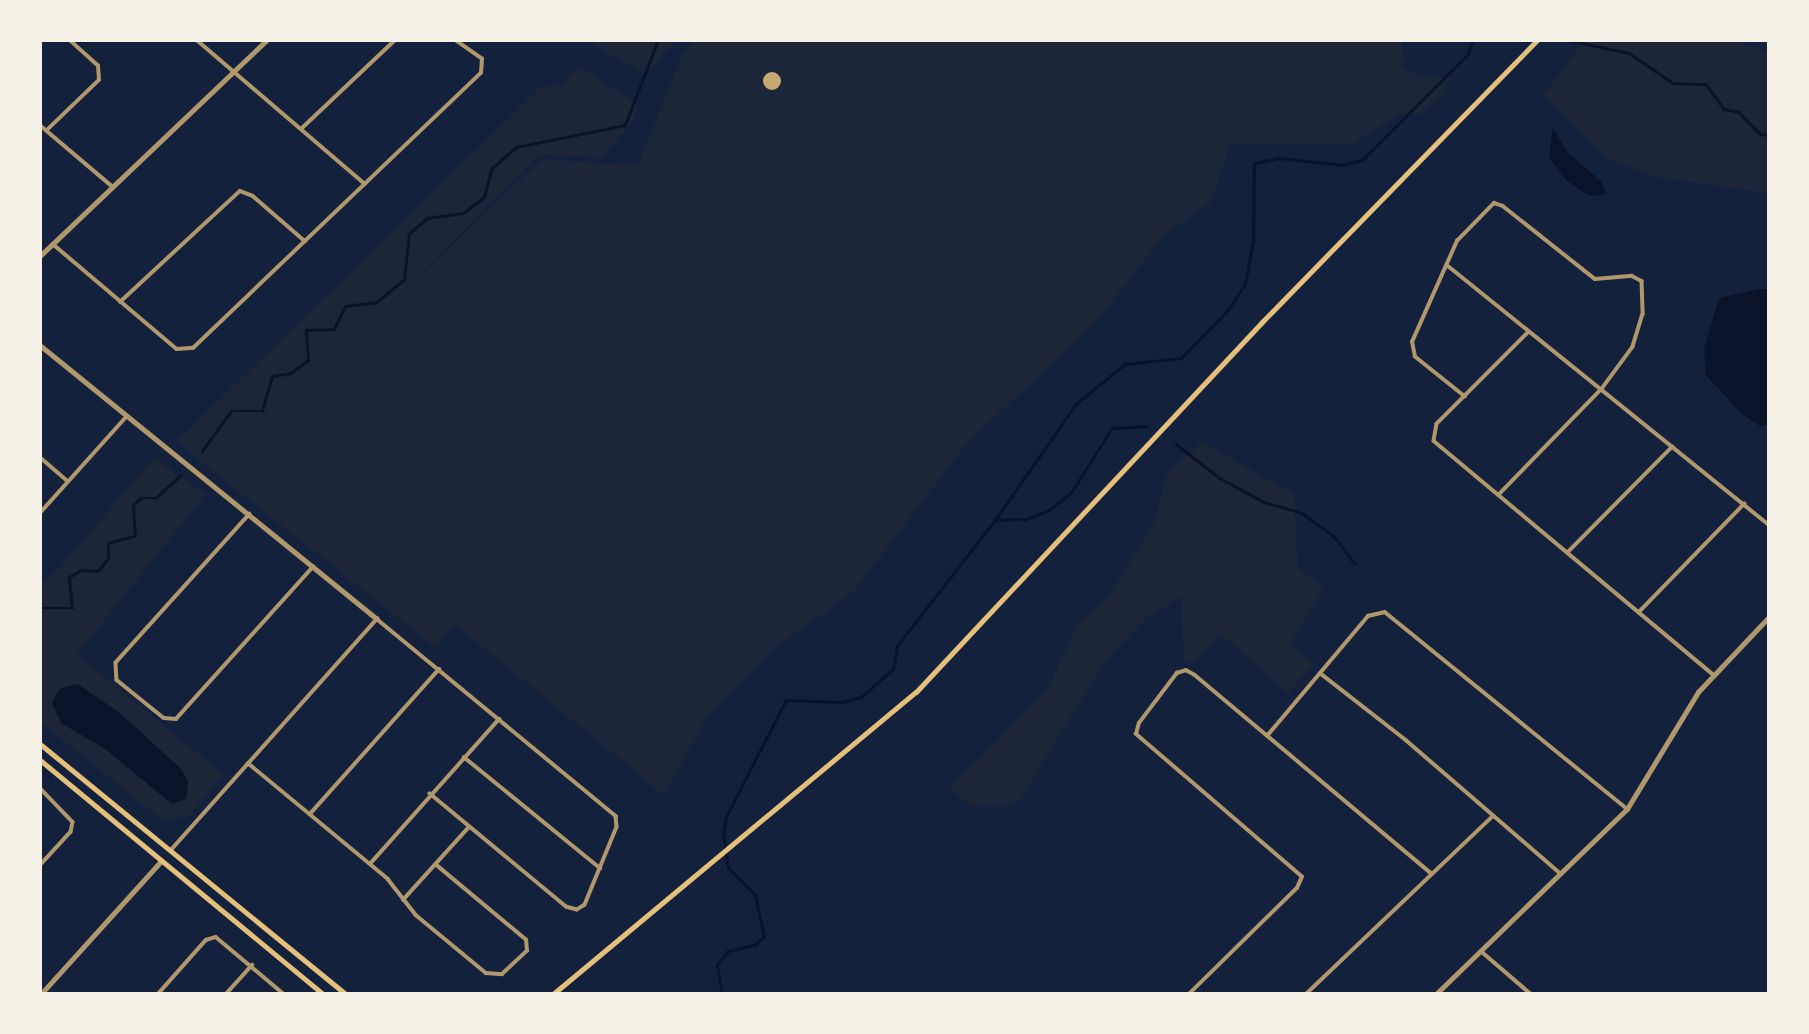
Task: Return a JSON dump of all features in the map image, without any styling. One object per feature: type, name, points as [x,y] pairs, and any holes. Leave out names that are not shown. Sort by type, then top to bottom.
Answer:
[{"type":"main road","points":[[553,994],[740,842],[916,692],[1262,322],[1537,40]]},
{"type":"main road","points":[[40,744],[345,994]]},
{"type":"main road","points":[[40,760],[323,994]]},
{"type":"street","points":[[47,130],[99,80],[98,66],[69,40]]},
{"type":"street","points":[[197,40],[365,184]]},
{"type":"street","points":[[40,256],[267,40]]},
{"type":"street","points":[[301,129],[396,40]]},
{"type":"street","points":[[53,244],[177,349],[187,350],[481,73],[482,59],[455,40]]},
{"type":"street","points":[[40,125],[113,187]]},
{"type":"street","points":[[120,302],[240,191],[253,196],[305,241]]},
{"type":"street","points":[[1465,397],[1415,357],[1412,348],[1457,240],[1496,203],[1595,279],[1638,278],[1643,288],[1643,314],[1633,347],[1602,389],[1499,495]]},
{"type":"street","points":[[1446,264],[1769,525]]},
{"type":"street","points":[[1530,332],[1437,424],[1434,441],[1713,674]]},
{"type":"street","points":[[40,345],[126,417],[250,514],[615,816],[617,827],[585,905],[569,909],[430,794]]},
{"type":"street","points":[[40,513],[126,417]]},
{"type":"street","points":[[1568,552],[1672,447]]},
{"type":"street","points":[[40,457],[68,481]]},
{"type":"street","points":[[1639,612],[1744,504]]},
{"type":"street","points":[[250,514],[116,663],[117,680],[164,718],[176,719],[313,567]]},
{"type":"street","points":[[1267,736],[1368,616],[1390,614],[1627,809]]},
{"type":"street","points":[[1436,994],[1562,875],[1627,809],[1685,710],[1713,674],[1769,617]]},
{"type":"street","points":[[171,850],[377,619]]},
{"type":"street","points":[[310,814],[439,669]]},
{"type":"street","points":[[1189,994],[1297,888],[1302,877],[1136,734],[1139,723],[1173,677],[1186,670],[1432,874]]},
{"type":"street","points":[[1320,673],[1406,740],[1562,875]]},
{"type":"street","points":[[370,864],[499,718]]},
{"type":"street","points":[[464,757],[600,869]]},
{"type":"street","points":[[248,763],[370,864],[403,900],[489,974],[502,974],[523,956],[527,945],[524,938],[436,865]]},
{"type":"street","points":[[40,788],[73,822],[71,832],[40,866]]},
{"type":"street","points":[[1306,994],[1492,817]]},
{"type":"street","points":[[403,900],[469,827]]},
{"type":"street","points":[[41,994],[161,861]]},
{"type":"street","points":[[158,994],[211,938],[225,942],[284,994]]},
{"type":"street","points":[[1481,951],[1531,994]]},
{"type":"street","points":[[226,994],[252,965]]},
{"type":"shaded area","points":[[586,40],[676,40],[646,75]]},
{"type":"shaded area","points":[[694,40],[1402,40],[1404,69],[1426,77],[1448,78],[1445,93],[1422,114],[1399,114],[1352,145],[1231,143],[1211,202],[1164,235],[1097,321],[968,442],[853,592],[771,651],[707,717],[664,795],[456,625],[435,647],[176,442],[541,87],[563,84],[578,66],[638,104],[632,123],[600,158],[546,154],[536,159],[372,322],[542,159],[638,166],[683,53]]},
{"type":"shaded area","points":[[1585,40],[1733,40],[1769,53],[1769,193],[1656,177],[1609,159],[1543,95]]},
{"type":"shaded area","points":[[1553,128],[1568,153],[1601,181],[1607,194],[1589,196],[1566,180],[1549,157]]},
{"type":"shaded area","points":[[1769,289],[1769,424],[1760,426],[1741,413],[1706,375],[1704,349],[1719,298]]},
{"type":"shaded area","points":[[1202,442],[1294,494],[1298,568],[1324,588],[1290,643],[1314,664],[1288,693],[1221,634],[1194,663],[1184,662],[1181,604],[1186,595],[1148,616],[1105,661],[1020,800],[1004,807],[971,806],[949,788],[1047,691],[1078,624],[1108,598],[1154,523],[1168,472]]},
{"type":"shaded area","points":[[154,458],[206,494],[77,654],[224,775],[188,817],[161,819],[40,721],[40,584],[59,569]]},
{"type":"shaded area","points":[[78,684],[121,714],[181,769],[188,781],[186,799],[172,804],[104,748],[61,723],[52,703],[59,689]]},
{"type":"building","points":[[768,72],[776,72],[781,81],[779,88],[768,90],[763,85],[763,77]]},
{"type":"waterway","points":[[202,451],[231,411],[262,411],[272,376],[291,373],[308,360],[306,330],[334,329],[345,306],[377,302],[404,279],[409,234],[427,218],[463,213],[484,197],[492,168],[516,147],[625,125],[658,40]]},
{"type":"waterway","points":[[722,994],[717,965],[728,951],[755,945],[764,937],[755,895],[728,868],[723,833],[726,817],[786,700],[842,702],[861,697],[893,669],[897,646],[995,520],[1076,404],[1125,364],[1181,358],[1228,310],[1245,284],[1253,242],[1254,163],[1279,158],[1343,165],[1362,160],[1468,54],[1472,40]]},
{"type":"waterway","points":[[1567,40],[1629,53],[1673,83],[1706,84],[1724,109],[1739,112],[1760,134],[1769,135]]},
{"type":"waterway","points":[[995,520],[1026,519],[1049,510],[1071,493],[1112,428],[1147,426]]},
{"type":"waterway","points":[[1176,444],[1220,478],[1264,502],[1302,513],[1334,536],[1354,563]]},
{"type":"waterway","points":[[40,608],[72,608],[69,577],[81,570],[98,571],[108,558],[108,543],[135,536],[133,505],[141,498],[156,498],[181,475]]}]
